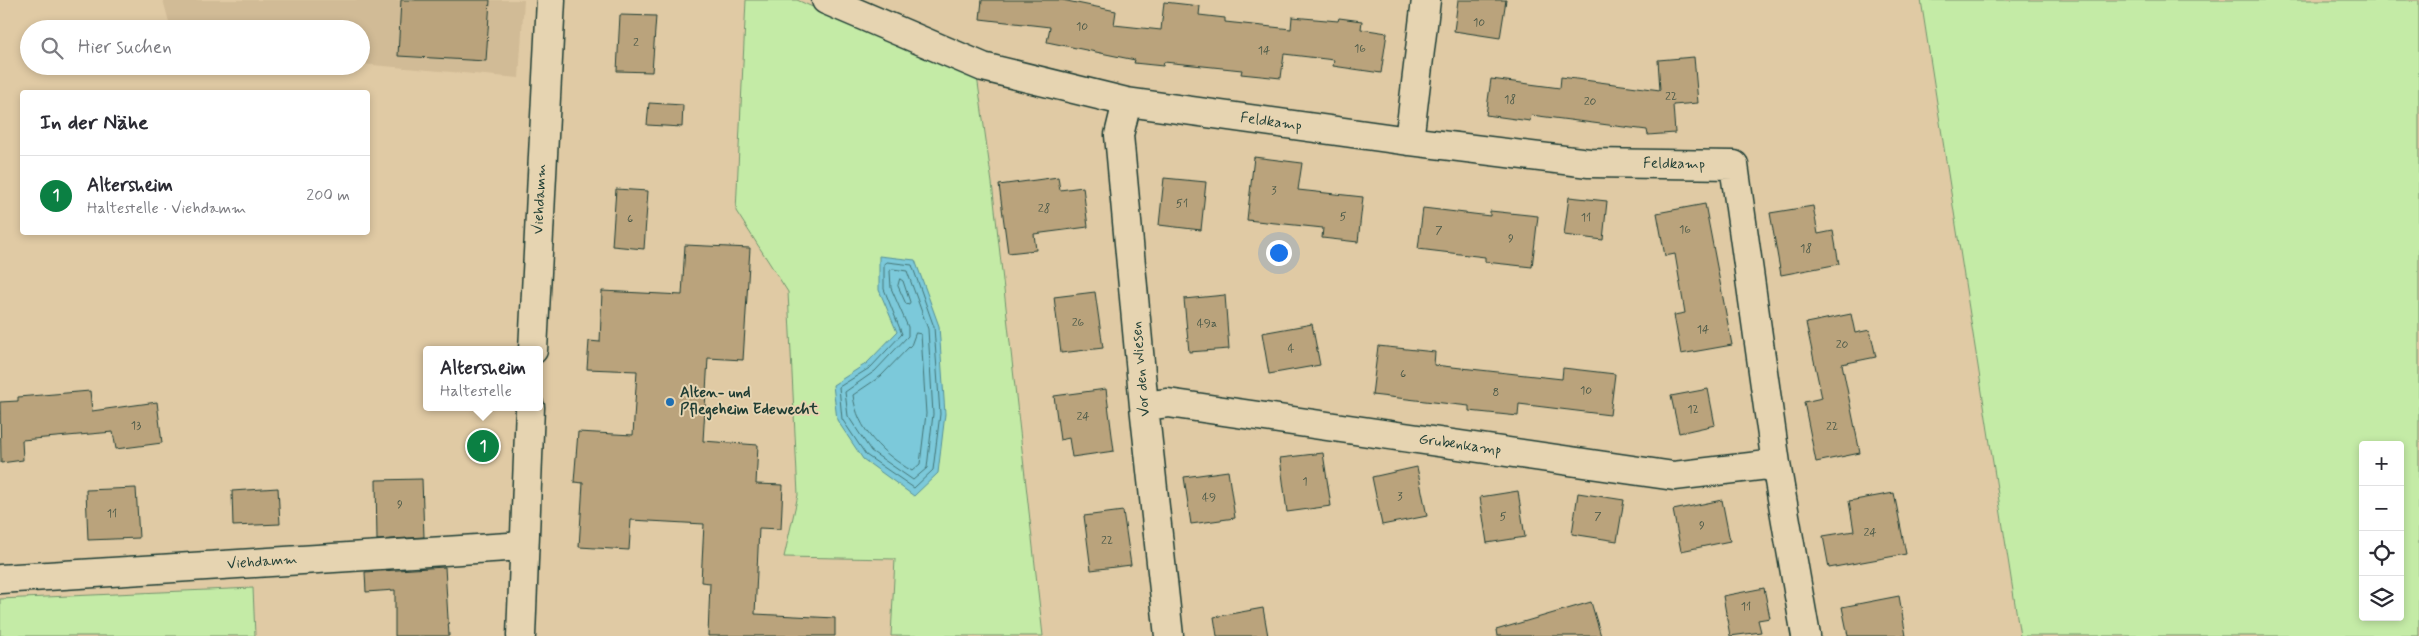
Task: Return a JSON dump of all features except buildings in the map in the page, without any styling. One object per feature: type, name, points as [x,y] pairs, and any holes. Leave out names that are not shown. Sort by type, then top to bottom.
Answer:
[{"type":"street","name":"Viehdamm","points":[[533,346],[551,0]]},
{"type":"street","name":"Feldkamp","points":[[826,0],[983,67],[1127,102],[1409,141],[1589,163],[1734,165],[1776,464]]},
{"type":"street","points":[[1409,141],[1426,0]]},
{"type":"street","name":"Vor den Wiesen","points":[[1127,102],[1120,136],[1144,406],[1169,636]]},
{"type":"street","name":"Grubenkamp","points":[[1144,406],[1168,403],[1674,476],[1776,464]]},
{"type":"street","points":[[521,636],[530,411]]},
{"type":"street","points":[[1776,464],[1806,636]]},
{"type":"street","name":"Viehdamm","points":[[0,579],[524,546]]},
{"type":"shaded area","points":[[163,0],[524,0],[519,78],[370,65],[370,20],[169,20]]},
{"type":"green space","points":[[746,0],[797,0],[880,37],[976,69],[992,183],[1043,636],[891,636],[895,559],[784,557],[798,495],[788,292],[736,211]]},
{"type":"green space","points":[[1921,0],[2419,0],[2419,636],[2020,636]]},
{"type":"green space","points":[[253,588],[255,636],[0,636],[0,599]]},
{"type":"water","points":[[879,256],[915,260],[939,326],[945,414],[938,473],[914,496],[863,459],[837,420],[833,385],[867,363],[897,332],[879,290]]},
{"type":"place","name":"Alten- und Pflegeheim Edewecht","points":[[670,402]]},
{"type":"place","name":"Altersheim","points":[[483,446]]}]
